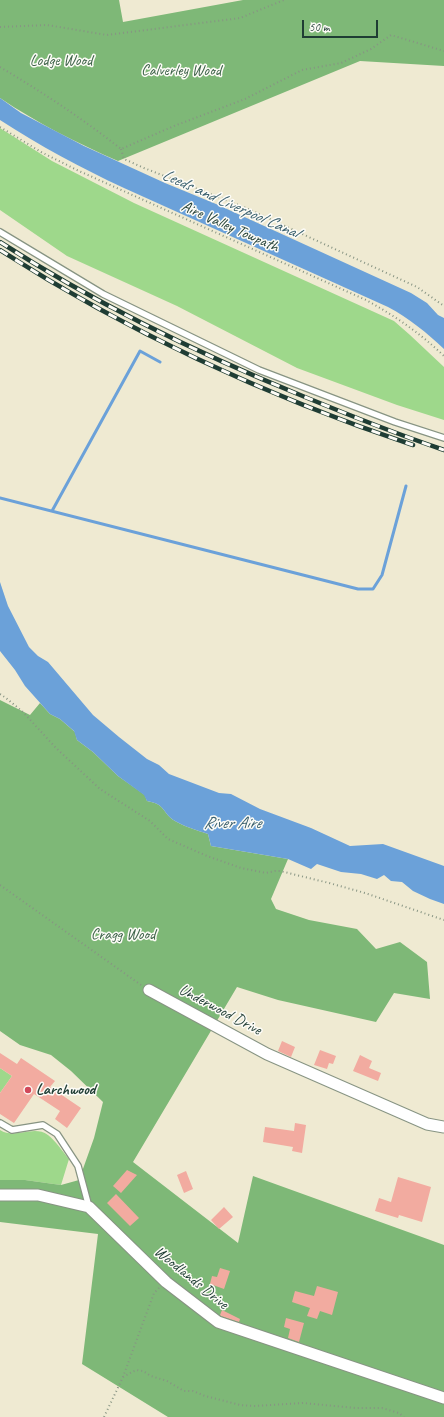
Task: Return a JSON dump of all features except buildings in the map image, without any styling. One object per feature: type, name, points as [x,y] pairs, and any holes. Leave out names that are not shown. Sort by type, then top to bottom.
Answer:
[{"type":"street","name":"Underwood Drive","points":[[149,990],[267,1054],[427,1124],[444,1127]]},
{"type":"street","points":[[0,1195],[38,1195],[90,1207]]},
{"type":"street","name":"Woodlands Drive","points":[[90,1207],[166,1282],[218,1322],[444,1398]]},
{"type":"lane","points":[[0,232],[103,294],[259,370],[395,422],[444,438]]},
{"type":"lane","points":[[0,1123],[12,1130],[43,1125],[57,1134],[78,1166],[90,1207]]},
{"type":"path","points":[[0,27],[47,25],[107,35],[240,18],[284,0]]},
{"type":"path","points":[[121,149],[174,126],[245,99],[302,70],[341,63],[371,48],[391,35],[444,51]]},
{"type":"path","points":[[0,67],[52,99],[95,129],[121,149],[124,159],[246,208],[417,287],[444,306]]},
{"type":"path","name":"Aire Valley Towpath","points":[[0,127],[41,152],[79,171],[366,300],[407,324],[444,356]]},
{"type":"path","points":[[0,694],[23,712],[56,748],[100,789],[150,821],[168,839],[207,856],[241,868],[266,873],[275,871],[329,883],[365,893],[444,920]]},
{"type":"path","points":[[0,885],[149,990]]},
{"type":"path","points":[[104,1417],[123,1377],[154,1293],[166,1282]]},
{"type":"path","points":[[123,1377],[136,1370],[143,1371],[151,1376],[167,1381],[184,1392],[193,1390],[205,1396],[240,1405],[256,1406],[303,1403],[356,1408],[382,1408],[399,1413],[404,1417]]},
{"type":"green space","name":"Calverley Wood","points":[[0,0],[119,0],[123,22],[243,0],[444,0],[444,66],[360,61],[118,161],[87,147],[28,116],[0,98]]},
{"type":"green space","points":[[0,128],[52,161],[134,203],[394,321],[444,367],[444,420],[397,405],[297,368],[177,306],[67,256],[0,210]]},
{"type":"green space","name":"Cragg Wood","points":[[0,700],[30,715],[40,703],[50,714],[60,719],[75,732],[77,740],[93,752],[118,776],[145,795],[147,801],[158,804],[171,818],[179,823],[208,834],[211,846],[288,859],[271,899],[276,909],[309,920],[357,929],[376,949],[400,942],[427,962],[430,999],[394,993],[376,1022],[278,1000],[237,987],[133,1162],[238,1243],[253,1176],[444,1245],[444,1417],[168,1417],[82,1364],[98,1234],[0,1222],[0,1180],[25,1180],[61,1185],[79,1180],[94,1138],[103,1102],[71,1071],[51,1055],[20,1045],[0,1031]]},
{"type":"green space","points":[[0,1068],[12,1076],[0,1093]]},
{"type":"green space","points":[[0,1130],[6,1133],[36,1131],[42,1132],[51,1137],[69,1159],[61,1185],[25,1180],[0,1180]]},
{"type":"water","points":[[0,98],[21,113],[84,146],[165,183],[216,204],[411,293],[427,303],[438,315],[444,318],[444,349],[418,326],[388,307],[124,188],[45,148],[0,120]]},
{"type":"water","name":"River Aire","points":[[0,582],[8,606],[29,647],[38,656],[48,662],[93,715],[147,759],[159,765],[169,774],[219,793],[231,794],[260,809],[311,828],[350,846],[383,844],[444,866],[444,904],[413,891],[402,882],[391,881],[384,875],[377,879],[361,874],[341,872],[317,864],[311,869],[288,859],[211,846],[208,834],[179,823],[171,818],[158,804],[147,801],[144,795],[118,776],[93,752],[77,740],[74,731],[60,719],[50,714],[25,686],[0,651]]},
{"type":"waterway","points":[[52,511],[140,351],[160,362]]},
{"type":"waterway","points":[[0,498],[358,589],[373,589],[382,575],[406,486]]},
{"type":"railway","points":[[0,242],[36,265],[111,307],[187,345],[265,381],[391,431],[444,450]]},
{"type":"railway","points":[[0,250],[98,308],[200,360],[306,406],[413,445]]},
{"type":"place","name":"Larchwood","points":[[28,1090]]},
{"type":"park label","name":"Lodge Wood","points":[[61,61]]},
{"type":"water label","name":"Leeds and Liverpool Canal","points":[[230,204]]}]
